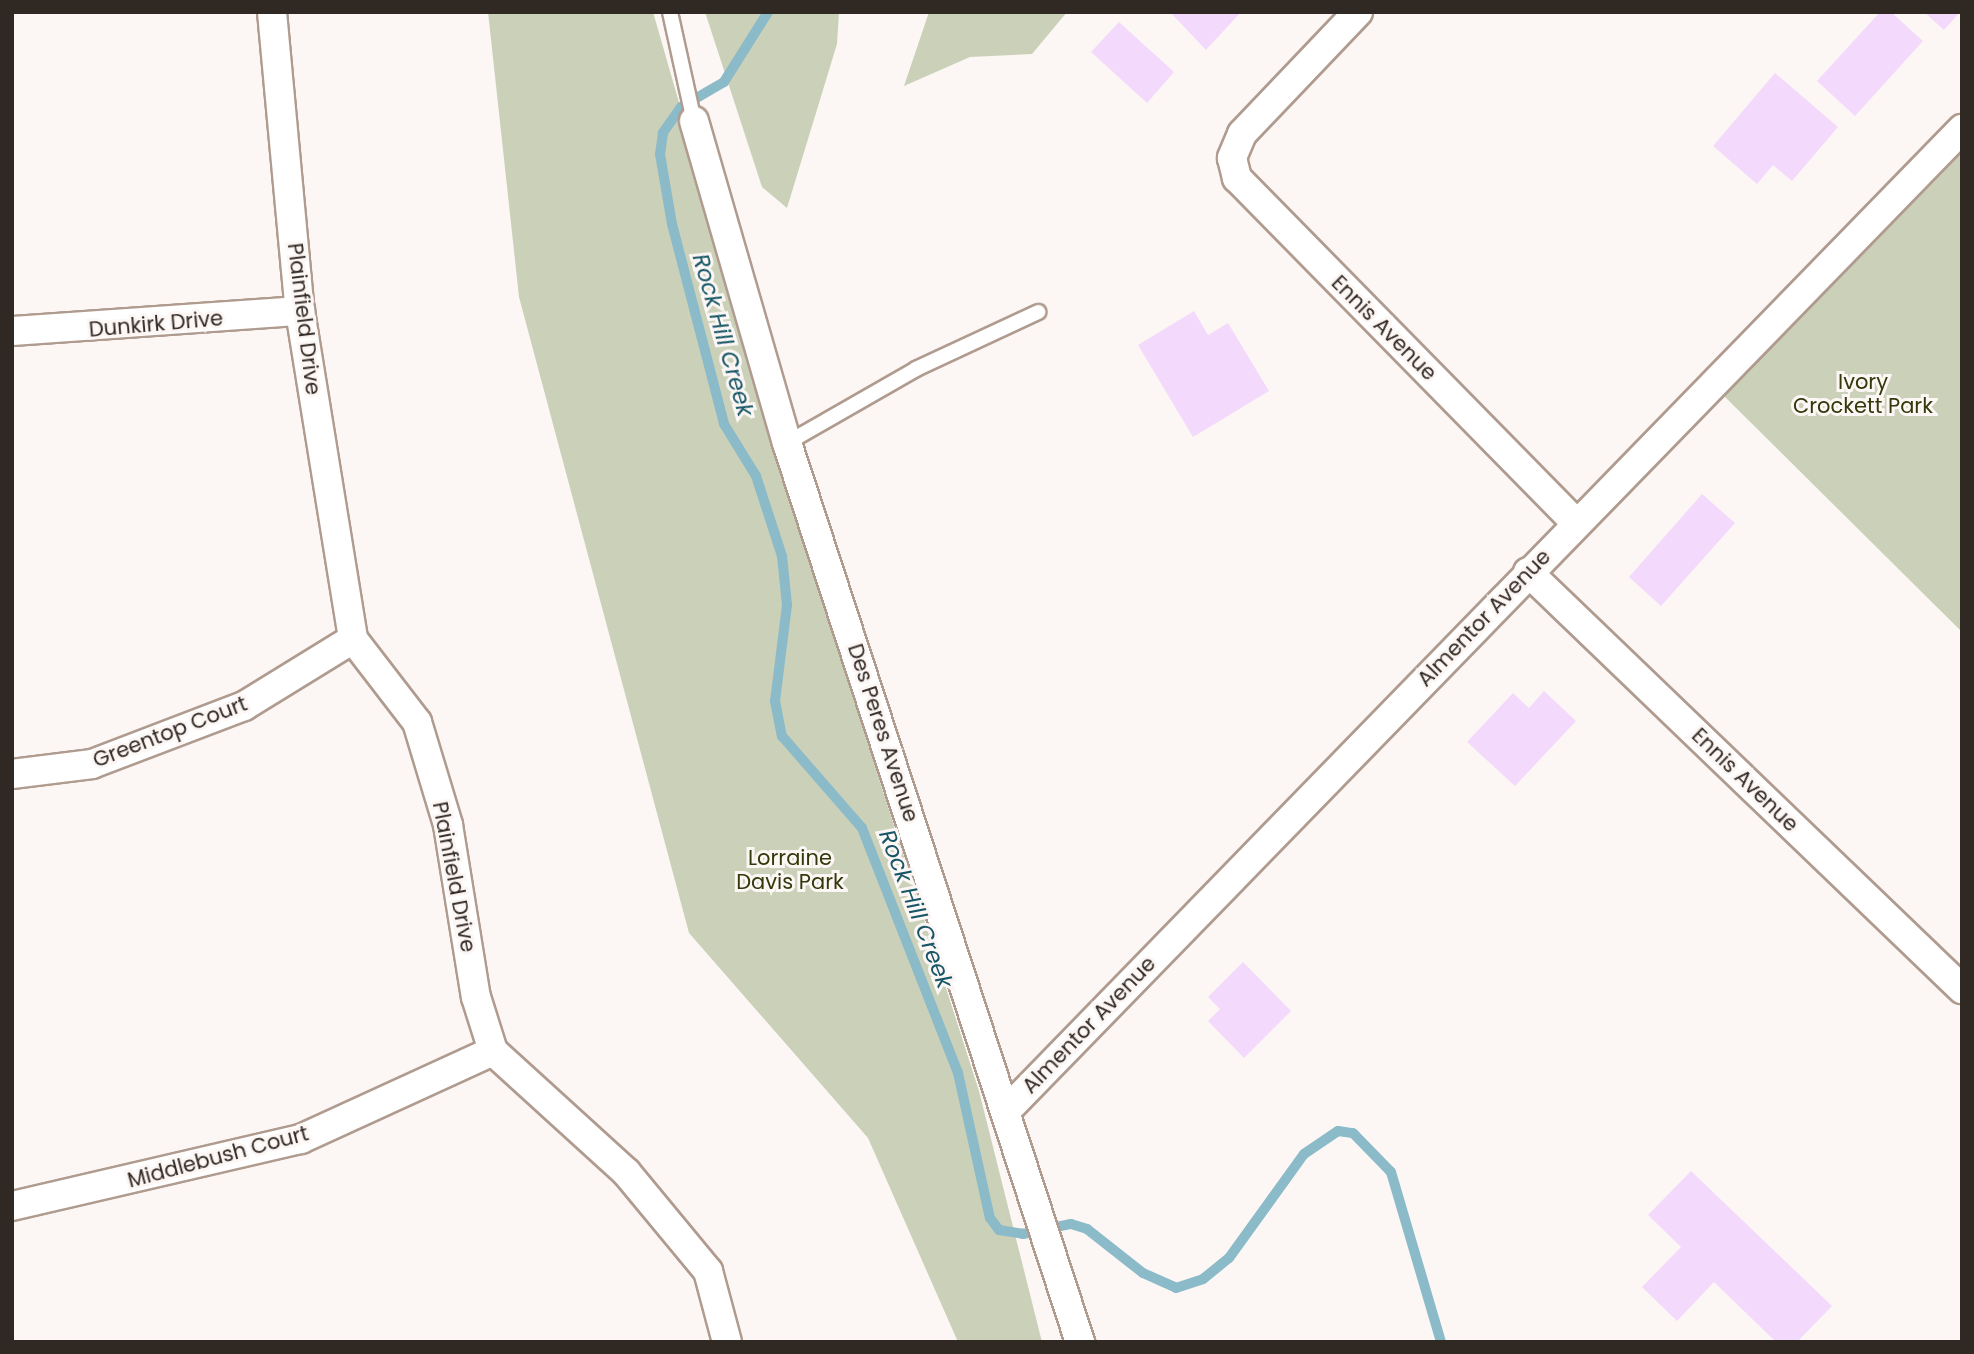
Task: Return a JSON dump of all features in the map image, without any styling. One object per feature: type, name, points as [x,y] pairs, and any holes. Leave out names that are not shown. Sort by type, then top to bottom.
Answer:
[{"type":"street","name":"Plainfield Drive","points":[[272,12],[300,311],[353,639],[417,722],[448,825],[476,997],[493,1051]]},
{"type":"street","name":"Ennis Avenue","points":[[1358,12],[1242,134],[1232,158],[1237,178],[1576,523]]},
{"type":"street","name":"Des Peres Avenue","points":[[694,121],[787,443],[1008,1109],[1080,1342]]},
{"type":"street","name":"Almentor Avenue","points":[[1008,1109],[1962,129]]},
{"type":"street","name":"Dunkirk Drive","points":[[12,331],[300,311]]},
{"type":"street","name":"Ennis Avenue","points":[[1528,572],[1962,989]]},
{"type":"street","name":"Greentop Court","points":[[12,774],[92,764],[244,706],[353,639]]},
{"type":"street","name":"Middlebush Court","points":[[12,1206],[301,1139],[493,1051]]},
{"type":"street","points":[[493,1051],[626,1172],[708,1271],[727,1342]]},
{"type":"lane","points":[[670,12],[694,121]]},
{"type":"lane","points":[[787,443],[916,369],[1038,312]]},
{"type":"green space","name":"Lorraine Davis Park","points":[[488,12],[653,12],[825,610],[979,1091],[1042,1342],[958,1342],[868,1138],[689,933],[519,297]]},
{"type":"green space","points":[[705,12],[839,12],[837,44],[787,208],[762,187]]},
{"type":"green space","points":[[929,12],[1067,12],[1032,54],[970,57],[904,86]]},
{"type":"green space","name":"Ivory Crockett Park","points":[[1962,153],[1962,632],[1724,396]]},
{"type":"building","points":[[1170,12],[1241,12],[1206,50]]},
{"type":"building","points":[[1880,12],[1891,12],[1923,41],[1855,116],[1817,81]]},
{"type":"building","points":[[1924,12],[1960,12],[1944,30]]},
{"type":"building","points":[[1119,22],[1174,72],[1147,103],[1091,52]]},
{"type":"building","points":[[1775,73],[1838,127],[1792,181],[1773,165],[1757,184],[1713,146]]},
{"type":"building","points":[[1194,311],[1208,335],[1228,323],[1269,391],[1193,437],[1138,345]]},
{"type":"building","points":[[1702,494],[1735,523],[1661,606],[1629,577]]},
{"type":"building","points":[[1544,691],[1576,721],[1515,786],[1467,742],[1513,693],[1529,708]]},
{"type":"building","points":[[1243,962],[1291,1011],[1244,1058],[1208,1021],[1220,1009],[1208,997]]},
{"type":"building","points":[[1691,1171],[1832,1306],[1797,1342],[1776,1342],[1714,1282],[1677,1321],[1642,1287],[1681,1247],[1648,1215]]},
{"type":"waterway","name":"Rock Hill Creek","points":[[768,12],[724,82],[681,107],[663,133],[660,154],[672,224],[724,424],[756,476],[782,556],[787,605],[775,701],[782,736],[862,828],[958,1073],[990,1218],[999,1230],[1023,1234],[1071,1224],[1087,1229],[1143,1273],[1176,1288],[1203,1279],[1229,1258],[1304,1154],[1338,1131],[1353,1133],[1391,1172],[1441,1342]]}]
